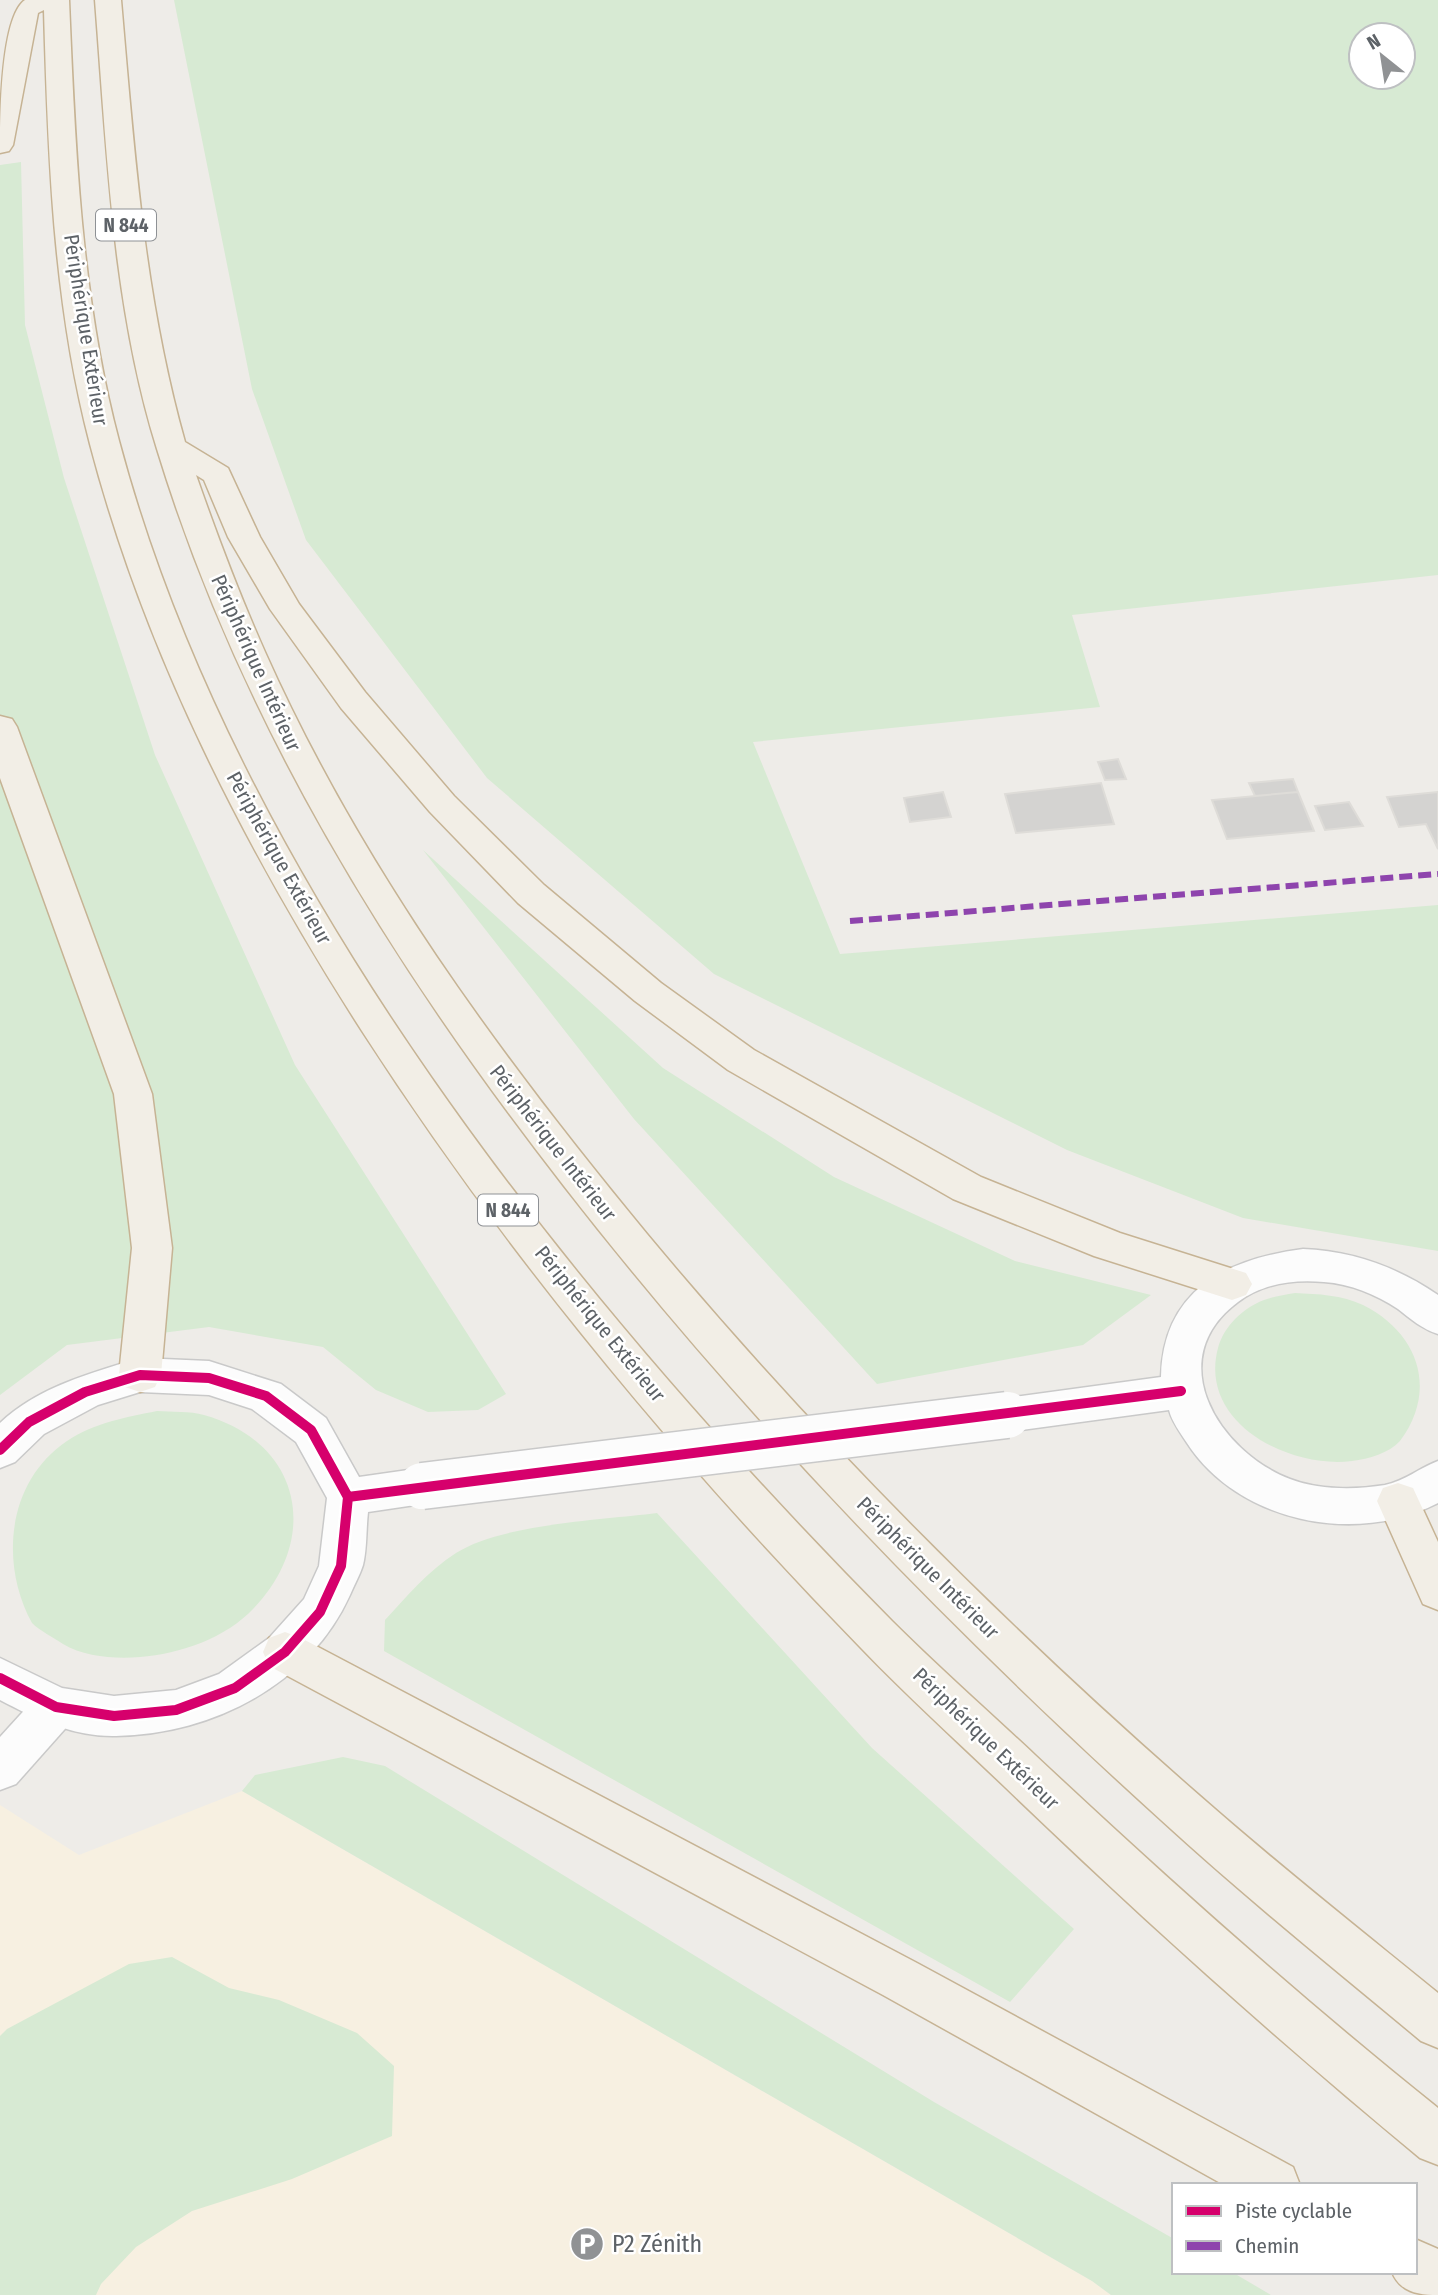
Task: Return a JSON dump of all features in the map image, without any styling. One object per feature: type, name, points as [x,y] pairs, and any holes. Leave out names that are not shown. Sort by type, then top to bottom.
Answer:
[{"type":"highway","points":[[0,145],[26,10],[42,0]]},
{"type":"highway","name":"Périphérique Extérieur","points":[[56,0],[69,228],[86,356],[119,497],[156,601],[199,708],[309,919],[367,1010],[476,1167],[590,1315],[764,1516],[850,1607],[1151,1896],[1438,2140]]},
{"type":"highway","name":"Périphérique Intérieur","points":[[108,0],[117,133],[132,278],[151,376],[170,446],[223,598],[266,692],[326,808],[395,924],[466,1031],[565,1162],[650,1268],[854,1494],[1028,1667],[1182,1809],[1438,2024]]},
{"type":"highway","points":[[170,446],[217,475],[244,537],[286,609],[353,700],[442,804],[531,894],[648,992],[741,1060],[967,1188],[1108,1245],[1232,1284]]},
{"type":"highway","points":[[0,727],[133,1094],[152,1248],[140,1375]]},
{"type":"highway","points":[[1398,1501],[1438,1591]]},
{"type":"highway","points":[[285,1652],[900,1979],[1271,2183]]},
{"type":"highway","points":[[1417,2266],[1438,2278]]},
{"type":"street","points":[[1438,1318],[1417,1299],[1382,1280],[1343,1268],[1303,1265],[1265,1270],[1232,1284],[1205,1304],[1188,1330],[1180,1360],[1181,1391],[1196,1428],[1224,1461],[1262,1487],[1306,1502],[1353,1507],[1398,1501],[1438,1479]]},
{"type":"street","points":[[0,1450],[29,1422],[86,1392],[140,1375],[209,1378],[266,1396],[311,1430],[348,1497],[341,1566],[320,1612],[285,1652],[235,1688],[176,1710],[114,1716],[56,1707],[0,1678]]},
{"type":"street","points":[[348,1497],[1181,1391]]},
{"type":"street","points":[[0,1769],[56,1707]]},
{"type":"shaded area","points":[[242,1791],[1092,2281],[1111,2295],[0,2295],[0,1805],[79,1855]]},
{"type":"green space","points":[[174,0],[1438,0],[1438,575],[1072,615],[1100,707],[753,742],[840,954],[1438,905],[1438,1251],[1243,1218],[1067,1150],[714,974],[487,778],[306,540],[252,389]]},
{"type":"green space","points":[[21,162],[25,325],[64,478],[155,755],[295,1065],[506,1394],[478,1410],[428,1412],[376,1390],[323,1347],[209,1327],[67,1345],[0,1395],[0,165]]},
{"type":"green space","points":[[423,850],[663,1068],[834,1177],[1015,1261],[1151,1295],[1083,1345],[877,1384],[634,1119]]},
{"type":"green space","points":[[1295,1293],[1338,1297],[1363,1305],[1398,1331],[1409,1347],[1417,1364],[1420,1383],[1418,1402],[1412,1422],[1400,1441],[1390,1449],[1372,1457],[1352,1461],[1327,1462],[1302,1457],[1277,1449],[1254,1436],[1235,1419],[1222,1398],[1215,1375],[1218,1348],[1225,1332],[1242,1313],[1256,1303]]},
{"type":"green space","points":[[157,1411],[204,1415],[236,1428],[262,1446],[280,1469],[290,1495],[293,1522],[288,1551],[275,1580],[254,1608],[230,1628],[202,1643],[171,1652],[131,1658],[81,1652],[35,1626],[22,1600],[15,1576],[13,1551],[21,1501],[31,1479],[47,1458],[67,1441],[99,1425]]},
{"type":"green space","points":[[657,1513],[872,1748],[1074,1929],[1010,2002],[384,1651],[385,1620],[436,1568],[475,1543],[525,1529]]},
{"type":"green space","points":[[343,1757],[385,1766],[934,2102],[1172,2238],[1172,2274],[1235,2274],[1271,2295],[1111,2295],[1092,2281],[242,1791],[255,1775]]},
{"type":"green space","points":[[172,1957],[229,1988],[279,2000],[357,2033],[394,2066],[392,2136],[292,2179],[192,2211],[136,2247],[101,2284],[96,2295],[0,2295],[0,2036],[7,2029],[129,1964]]},
{"type":"building","points":[[1118,759],[1126,779],[1105,780],[1098,762]]},
{"type":"building","points":[[1293,779],[1298,792],[1255,796],[1249,783]]},
{"type":"building","points":[[1101,783],[1114,824],[1016,833],[1005,794]]},
{"type":"building","points":[[943,792],[951,817],[910,822],[904,798]]},
{"type":"building","points":[[1298,792],[1314,831],[1227,839],[1212,800]]},
{"type":"building","points":[[1438,792],[1438,849],[1426,824],[1399,827],[1387,797]]},
{"type":"building","points":[[1349,802],[1363,826],[1325,830],[1315,806]]},
{"type":"marked path","points":[[850,921],[1438,874]]},
{"type":"cycle path","points":[[0,1450],[29,1422],[85,1392],[140,1375],[209,1378],[266,1396],[311,1430],[348,1497],[341,1566],[320,1612],[285,1652],[235,1688],[176,1710],[114,1716],[56,1707],[0,1678]]},
{"type":"cycle path","points":[[348,1497],[1181,1391]]},
{"type":"place","name":"P2 Zénith","points":[[587,2244]]}]
